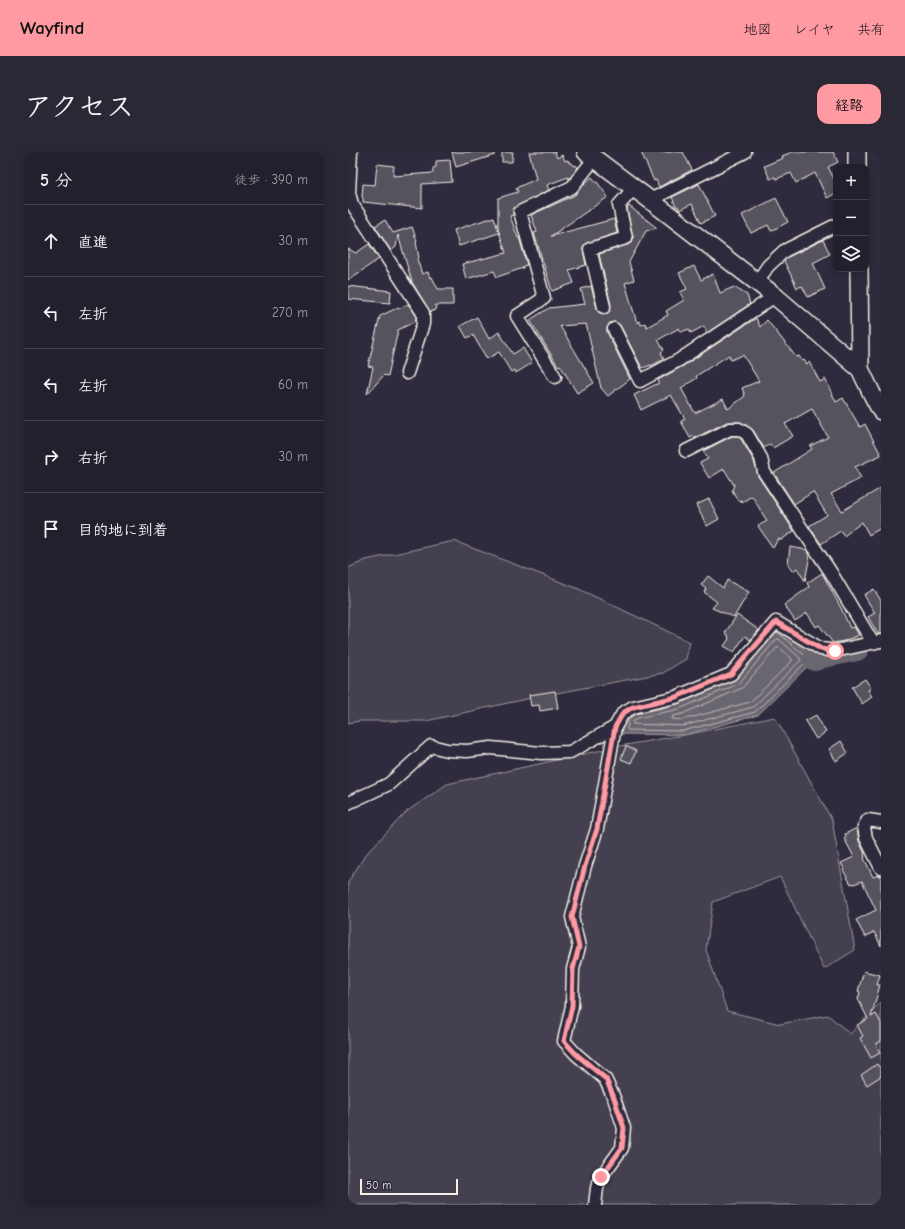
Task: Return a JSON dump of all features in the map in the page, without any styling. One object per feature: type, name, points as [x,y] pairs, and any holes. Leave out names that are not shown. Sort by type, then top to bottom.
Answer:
[{"type":"street","points":[[351,152],[349,193],[352,204],[423,313],[423,324],[407,373]]},
{"type":"street","points":[[650,200],[745,152]]},
{"type":"street","points":[[857,152],[857,164]]},
{"type":"street","points":[[554,377],[517,316],[544,298],[520,212],[572,187],[590,155],[775,296],[860,368],[876,392],[881,411]]},
{"type":"street","points":[[604,307],[590,249],[626,238],[619,205],[634,188]]},
{"type":"street","points":[[757,282],[768,266],[784,251],[833,226]]},
{"type":"street","points":[[859,272],[860,368]]},
{"type":"street","points":[[614,329],[640,381],[679,360],[775,296]]},
{"type":"street","points":[[595,1205],[597,1188],[601,1177],[622,1148],[624,1128],[606,1079],[576,1054],[564,1041],[572,1006],[573,969],[579,947],[572,917],[585,866],[597,829],[615,727],[623,713],[633,707],[676,697],[731,674],[776,622],[821,649],[835,651],[877,642],[764,472],[761,458],[747,434],[739,428],[730,429],[686,451]]},
{"type":"street","points":[[348,803],[389,784],[431,746],[447,750],[466,751],[490,748],[541,753],[570,752],[615,727]]},
{"type":"street","points":[[881,822],[868,820],[864,827],[866,838],[881,868]]},
{"type":"shaded area","points":[[454,541],[579,589],[690,642],[686,659],[663,673],[531,698],[426,721],[360,721],[348,723],[348,568],[366,560]]},
{"type":"shaded area","points":[[775,717],[832,820],[855,950],[824,969],[780,877],[713,902],[706,950],[727,1011],[780,1024],[828,1015],[850,1034],[881,1002],[881,1205],[348,1205],[348,882],[366,854],[406,812],[447,784],[625,745]]},
{"type":"water","points":[[777,625],[815,659],[758,715],[684,735],[621,734],[625,715],[733,676]]},
{"type":"building","points":[[452,152],[495,152],[495,155],[456,167]]},
{"type":"building","points":[[502,152],[513,152],[512,162],[502,162]]},
{"type":"building","points":[[529,152],[555,152],[557,158],[562,155],[565,161],[568,160],[569,163],[571,162],[578,168],[569,179],[568,177],[547,185],[549,190],[514,208],[513,215],[510,216],[518,238],[519,237],[527,265],[523,266],[523,268],[497,277],[494,271],[466,279],[462,264],[506,253],[498,229],[498,198],[518,192],[516,188],[536,179]]},
{"type":"building","points":[[641,152],[683,152],[692,170],[659,187],[656,180],[654,181]]},
{"type":"building","points":[[792,152],[833,152],[838,162],[828,167],[833,177],[833,195],[827,198],[815,173],[796,183],[791,173],[776,179],[775,177],[770,179],[764,166],[783,158],[782,156]]},
{"type":"building","points":[[450,160],[452,182],[422,184],[422,208],[363,202],[363,184],[375,185],[377,164],[394,166],[393,176],[433,173],[433,168],[436,167],[436,161]]},
{"type":"building","points":[[592,177],[608,197],[551,236],[614,219],[617,233],[585,244],[583,250],[586,265],[569,270],[574,283],[552,291],[534,233],[537,232],[531,215],[575,195]]},
{"type":"building","points":[[699,184],[715,216],[701,223],[692,204],[679,210],[678,206],[676,207],[672,197]]},
{"type":"building","points":[[776,198],[788,222],[771,231],[768,225],[751,233],[742,215]]},
{"type":"building","points":[[629,206],[657,228],[646,231],[629,262],[634,280],[625,283],[637,323],[639,321],[641,325],[645,323],[647,327],[668,315],[666,311],[684,300],[680,292],[687,289],[679,273],[694,266],[701,280],[713,274],[720,293],[734,287],[747,295],[750,304],[707,333],[704,326],[691,333],[689,329],[681,332],[679,328],[658,340],[664,350],[661,352],[664,359],[651,366],[642,368],[620,325],[615,322],[610,323],[607,328],[607,332],[630,379],[608,396],[601,388],[586,324],[560,326],[594,383],[577,393],[560,365],[558,366],[530,320],[549,308],[585,304],[581,289],[591,286],[598,312],[605,314],[609,312],[611,305],[599,254],[632,243],[633,237],[627,209]]},
{"type":"building","points":[[494,217],[499,233],[459,246],[454,230]]},
{"type":"building","points":[[385,220],[393,233],[412,227],[417,241],[419,258],[417,259],[422,274],[428,272],[430,278],[432,277],[438,289],[453,289],[453,305],[435,305],[436,310],[430,312],[412,282],[398,235],[396,247],[391,251],[375,226]]},
{"type":"building","points":[[823,240],[830,254],[813,263],[825,289],[808,297],[802,286],[797,288],[784,261],[788,257]]},
{"type":"building","points":[[369,244],[379,259],[348,280],[348,249],[356,253]]},
{"type":"building","points":[[348,286],[391,291],[390,303],[348,299]]},
{"type":"building","points":[[408,304],[416,315],[416,321],[398,330],[388,376],[384,375],[367,394],[373,367],[368,366],[380,316]]},
{"type":"building","points":[[477,317],[489,339],[499,332],[513,354],[523,348],[532,363],[516,373],[515,370],[511,372],[499,352],[487,359],[473,335],[467,338],[460,326]]},
{"type":"building","points":[[756,318],[760,327],[767,320],[796,357],[799,356],[802,361],[804,360],[807,364],[809,362],[820,382],[825,379],[836,402],[843,398],[860,427],[865,424],[881,455],[855,467],[861,478],[831,494],[842,511],[881,488],[881,528],[869,535],[862,522],[844,536],[841,531],[821,544],[809,526],[827,515],[813,492],[794,504],[774,473],[812,449],[810,446],[828,437],[812,409],[785,424],[793,436],[773,448],[770,444],[764,448],[753,430],[739,422],[727,422],[695,438],[694,436],[690,438],[681,421],[685,419],[671,395],[641,410],[634,395],[659,383],[658,380],[683,366]],"holes":[[[729,355],[731,360],[743,355],[759,381],[742,388],[745,396],[728,409],[723,399],[695,413],[681,388],[697,378],[696,376]]]},
{"type":"building","points":[[732,436],[737,436],[741,439],[754,461],[758,476],[794,531],[781,540],[778,539],[773,548],[758,526],[767,521],[752,496],[742,502],[741,500],[738,501],[732,490],[734,485],[724,469],[709,478],[700,463],[708,459],[703,451]]},
{"type":"building","points":[[709,499],[719,519],[707,526],[696,505]]},
{"type":"building","points":[[790,547],[807,550],[810,555],[805,581],[797,568],[793,571],[788,564]]},
{"type":"building","points":[[822,573],[850,628],[854,627],[859,635],[844,641],[833,643],[819,625],[816,627],[807,613],[795,621],[784,605],[809,587],[807,583]]},
{"type":"building","points":[[708,576],[723,588],[727,580],[749,592],[734,617],[712,608],[717,602],[704,592],[706,589],[701,585]]},
{"type":"building","points":[[874,589],[881,601],[881,634],[878,634],[868,617],[875,613],[864,595]]},
{"type":"building","points":[[737,615],[759,630],[750,640],[745,636],[734,652],[724,646],[729,639],[729,636],[725,633]]},
{"type":"building","points":[[865,679],[871,688],[868,690],[872,697],[862,704],[852,687]]},
{"type":"building","points":[[555,691],[558,708],[540,711],[539,705],[531,706],[529,695]]},
{"type":"building","points":[[816,715],[826,732],[816,739],[805,721]]},
{"type":"building","points":[[841,741],[848,753],[836,761],[829,749]]},
{"type":"building","points":[[626,746],[636,751],[631,763],[621,759]]},
{"type":"building","points":[[857,828],[859,841],[865,854],[864,858],[873,877],[881,875],[881,946],[874,932],[865,937],[856,920],[876,910],[862,881],[851,884],[843,870],[845,870],[841,863],[854,857],[844,838],[846,837],[845,834]]},
{"type":"building","points":[[864,971],[880,975],[877,985],[880,985],[871,1017],[876,1014],[881,1023],[881,1041],[876,1044],[880,1053],[871,1058],[860,1038],[863,1036],[857,1025],[868,1019],[858,999],[860,992],[858,991]]},
{"type":"building","points":[[877,1064],[881,1070],[881,1076],[867,1085],[861,1075]]},
{"type":"waterway","points":[[815,659],[857,649]]},
{"type":"route","points":[[601,1177],[622,1148],[624,1128],[606,1079],[576,1054],[564,1041],[572,1006],[573,969],[579,947],[572,917],[585,866],[597,829],[615,727],[623,713],[633,707],[676,697],[731,674],[776,622],[821,649],[835,651]]}]
